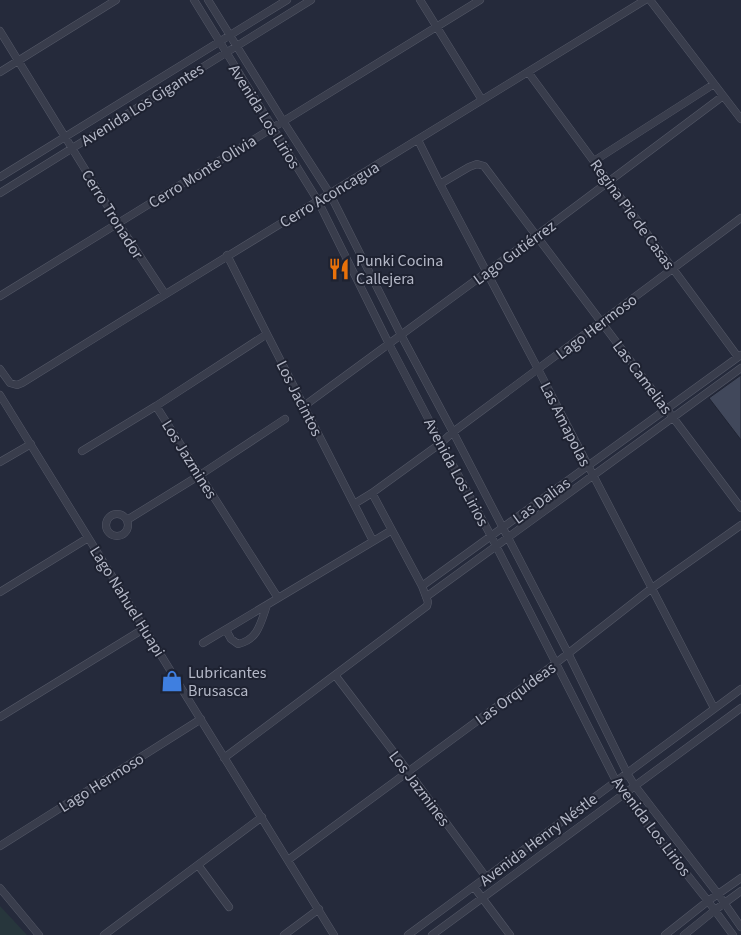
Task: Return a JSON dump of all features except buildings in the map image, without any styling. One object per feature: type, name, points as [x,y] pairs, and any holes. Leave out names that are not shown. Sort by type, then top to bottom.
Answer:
[{"type":"street","points":[[0,72],[116,0]]},
{"type":"street","name":"Avenida Los Lirios","points":[[194,0],[318,202],[389,344],[491,536],[623,794],[733,935]]},
{"type":"street","name":"Avenida Los Lirios","points":[[208,0],[330,194],[401,335],[568,653],[627,773],[741,927]]},
{"type":"street","name":"Avenida Los Gigantes","points":[[0,177],[287,0]]},
{"type":"street","name":"Avenida Los Gigantes","points":[[0,193],[311,0]]},
{"type":"street","points":[[420,0],[482,100]]},
{"type":"street","name":"Cerro Monte Olivia","points":[[0,296],[480,0]]},
{"type":"street","name":"Cerro Aconcagua","points":[[0,369],[12,384],[22,383],[645,0]]},
{"type":"street","points":[[650,0],[741,119]]},
{"type":"street","name":"Cerro Tronador","points":[[0,31],[118,223],[165,294]]},
{"type":"street","name":"Regina Pie de Casas","points":[[528,72],[739,356]]},
{"type":"street","points":[[594,161],[714,84]]},
{"type":"street","name":"Lago Gutiérrez","points":[[304,406],[723,96]]},
{"type":"street","name":"Las Amapolas","points":[[418,140],[714,708]]},
{"type":"street","name":"Las Camelias","points":[[440,184],[469,167],[477,164],[484,166],[741,508]]},
{"type":"street","name":"Lago Hermoso","points":[[354,504],[441,443],[453,432],[741,218]]},
{"type":"street","name":"Los Jacintos","points":[[228,255],[373,541]]},
{"type":"street","name":"Los Jazmines","points":[[267,334],[156,406],[278,598]]},
{"type":"street","name":"Las Dalias","points":[[422,586],[739,356]]},
{"type":"street","name":"Las Dalias","points":[[224,758],[427,606],[426,596],[741,368]]},
{"type":"street","name":"Lago Nahuel Huapi","points":[[0,395],[334,935]]},
{"type":"street","points":[[82,451],[156,406]]},
{"type":"street","points":[[127,520],[285,419]]},
{"type":"street","points":[[0,462],[31,444]]},
{"type":"street","points":[[372,493],[426,596]]},
{"type":"street","name":"Las Orquídeas","points":[[288,860],[556,663],[652,588],[741,525]]},
{"type":"street","points":[[203,643],[392,530]]},
{"type":"street","points":[[0,592],[88,538]]},
{"type":"street","points":[[226,630],[238,644],[246,642],[254,636],[267,605]]},
{"type":"street","points":[[0,717],[145,628]]},
{"type":"street","name":"Los Jazmines","points":[[335,675],[486,877]]},
{"type":"street","name":"Avenida Henry Néstle","points":[[408,935],[741,689]]},
{"type":"street","name":"Avenida Henry Néstle","points":[[432,935],[741,708]]},
{"type":"street","name":"Lago Hermoso","points":[[0,846],[201,719]]},
{"type":"street","points":[[104,935],[262,817]]},
{"type":"street","points":[[198,865],[229,907]]},
{"type":"street","points":[[665,935],[741,878]]},
{"type":"street","points":[[474,887],[510,935]]},
{"type":"street","points":[[0,888],[39,935]]},
{"type":"street","points":[[684,935],[741,891]]},
{"type":"street","points":[[284,935],[319,909]]},
{"type":"shaded area","points":[[0,906],[27,935],[0,935]]},
{"type":"place","name":"Punki Cocina Callejera","points":[[339,269]]},
{"type":"place","name":"Lubricantes Brusasca","points":[[172,681]]}]
